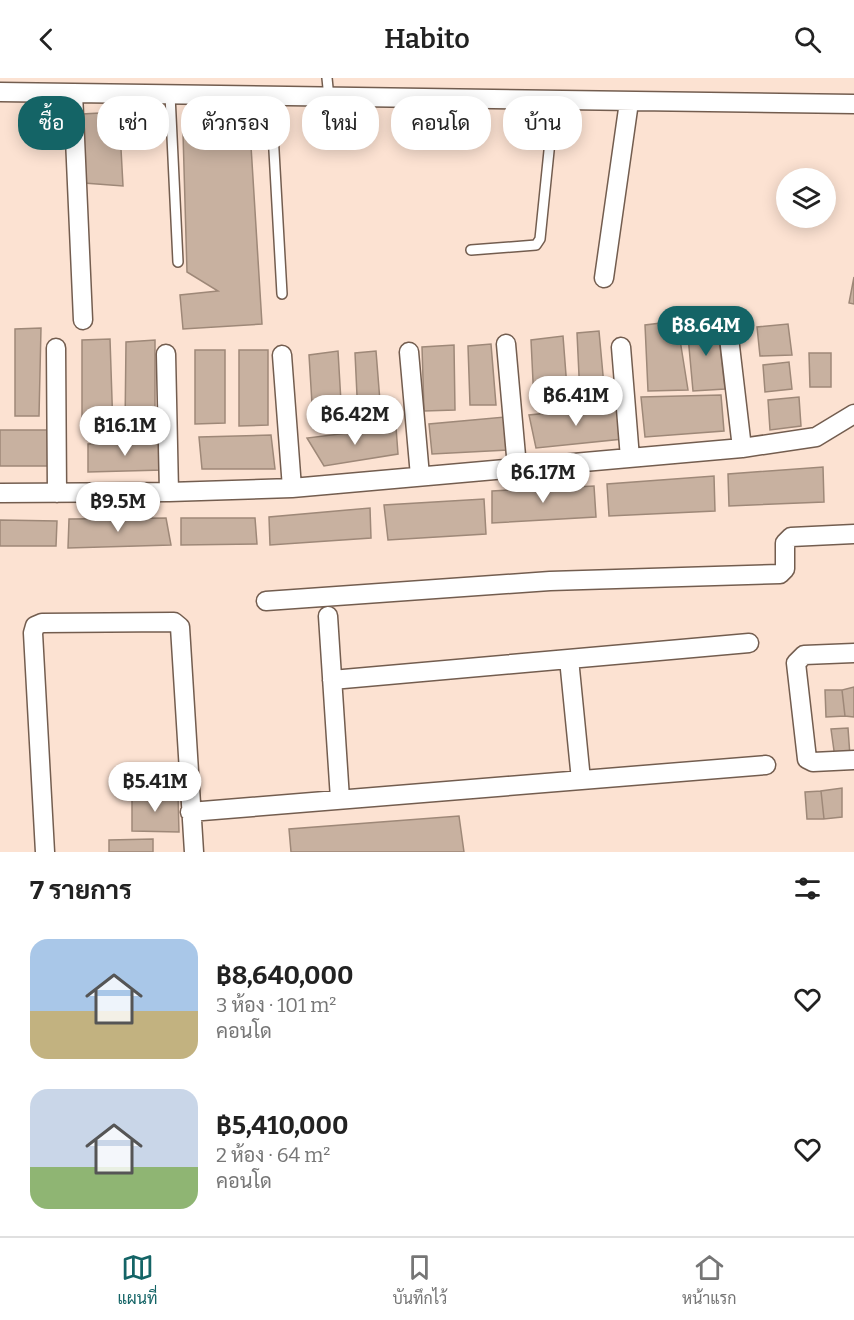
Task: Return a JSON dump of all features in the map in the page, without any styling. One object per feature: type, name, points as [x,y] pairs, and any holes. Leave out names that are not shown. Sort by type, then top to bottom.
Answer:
[{"type":"street","points":[[0,92],[221,96]]},
{"type":"street","points":[[73,93],[83,320]]},
{"type":"street","points":[[379,99],[503,101]]},
{"type":"street","points":[[582,102],[854,104]]},
{"type":"street","points":[[604,278],[629,102]]},
{"type":"street","points":[[728,329],[742,448]]},
{"type":"street","points":[[506,344],[517,467]]},
{"type":"street","points":[[621,347],[630,458]]},
{"type":"street","points":[[56,348],[57,493]]},
{"type":"street","points":[[409,352],[420,476]]},
{"type":"street","points":[[166,354],[169,492]]},
{"type":"street","points":[[282,355],[292,488]]},
{"type":"street","points":[[0,493],[169,492],[292,488],[742,448],[816,438],[854,414]]},
{"type":"street","points":[[266,601],[550,581],[780,574],[785,569],[785,543],[791,537],[854,534]]},
{"type":"street","points":[[328,616],[340,799]]},
{"type":"street","points":[[45,852],[33,633],[35,626],[42,623],[178,623],[194,852]]},
{"type":"street","points":[[332,680],[749,643]]},
{"type":"street","points":[[854,653],[804,655],[796,663],[807,759],[813,762],[854,760]]},
{"type":"street","points":[[569,659],[581,780]]},
{"type":"street","points":[[190,812],[766,765]]},
{"type":"lane","points":[[327,78],[329,96]]},
{"type":"lane","points":[[170,95],[178,262]]},
{"type":"lane","points":[[275,150],[282,294]]},
{"type":"lane","points":[[471,250],[525,248],[536,245],[540,239],[549,150]]},
{"type":"building","points":[[97,113],[97,150],[121,150],[123,186],[84,183],[85,114]]},
{"type":"building","points":[[183,150],[251,150],[262,324],[183,329],[180,295],[218,291],[187,272]]},
{"type":"building","points":[[854,277],[854,304],[849,303]]},
{"type":"building","points":[[677,321],[688,390],[648,391],[645,325]]},
{"type":"building","points":[[717,321],[725,389],[693,391],[687,325]]},
{"type":"building","points":[[788,324],[792,355],[760,356],[757,327]]},
{"type":"building","points":[[41,328],[39,416],[15,416],[15,329]]},
{"type":"building","points":[[599,331],[605,397],[580,397],[577,333]]},
{"type":"building","points":[[563,336],[568,401],[534,402],[531,340]]},
{"type":"building","points":[[110,339],[113,429],[82,427],[82,340]]},
{"type":"building","points":[[155,340],[155,427],[125,428],[126,342]]},
{"type":"building","points":[[491,344],[496,405],[470,405],[468,346]]},
{"type":"building","points":[[454,345],[455,410],[424,411],[422,347]]},
{"type":"building","points":[[195,350],[225,350],[225,423],[195,424]]},
{"type":"building","points":[[239,350],[268,350],[268,425],[239,426]]},
{"type":"building","points":[[338,351],[342,419],[313,420],[309,355]]},
{"type":"building","points":[[376,351],[381,414],[358,417],[355,353]]},
{"type":"building","points":[[809,353],[831,353],[831,387],[810,387]]},
{"type":"building","points":[[789,362],[792,389],[765,392],[763,365]]},
{"type":"building","points":[[721,395],[724,431],[645,437],[641,397]]},
{"type":"building","points":[[799,397],[801,426],[770,430],[768,400]]},
{"type":"building","points":[[616,406],[623,439],[536,448],[529,415]]},
{"type":"building","points":[[505,417],[508,450],[432,454],[429,424]]},
{"type":"building","points":[[396,427],[398,454],[324,466],[307,438]]},
{"type":"building","points":[[0,430],[51,430],[52,466],[0,466]]},
{"type":"building","points":[[271,435],[275,469],[202,469],[199,437]]},
{"type":"building","points":[[162,441],[163,470],[88,472],[88,444]]},
{"type":"building","points":[[823,467],[824,502],[729,506],[728,474]]},
{"type":"building","points":[[714,476],[715,511],[609,516],[607,484]]},
{"type":"building","points":[[594,486],[596,517],[492,523],[492,491]]},
{"type":"building","points":[[484,499],[486,534],[388,540],[384,505]]},
{"type":"building","points":[[370,508],[371,538],[270,545],[269,517]]},
{"type":"building","points":[[166,518],[171,545],[68,548],[69,519]]},
{"type":"building","points":[[181,518],[255,518],[257,544],[181,545]]},
{"type":"building","points":[[0,520],[57,521],[56,546],[0,546]]},
{"type":"building","points":[[854,687],[854,717],[845,716],[842,690]]},
{"type":"building","points":[[825,690],[842,690],[845,716],[826,717]]},
{"type":"building","points":[[848,728],[850,756],[835,758],[831,729]]},
{"type":"building","points":[[842,788],[842,817],[824,819],[821,791]]},
{"type":"building","points":[[821,791],[824,819],[807,819],[805,792]]},
{"type":"building","points":[[132,795],[178,795],[179,832],[132,831]]},
{"type":"building","points":[[459,816],[464,852],[291,852],[289,829]]},
{"type":"building","points":[[153,839],[153,852],[109,852],[109,840]]}]
